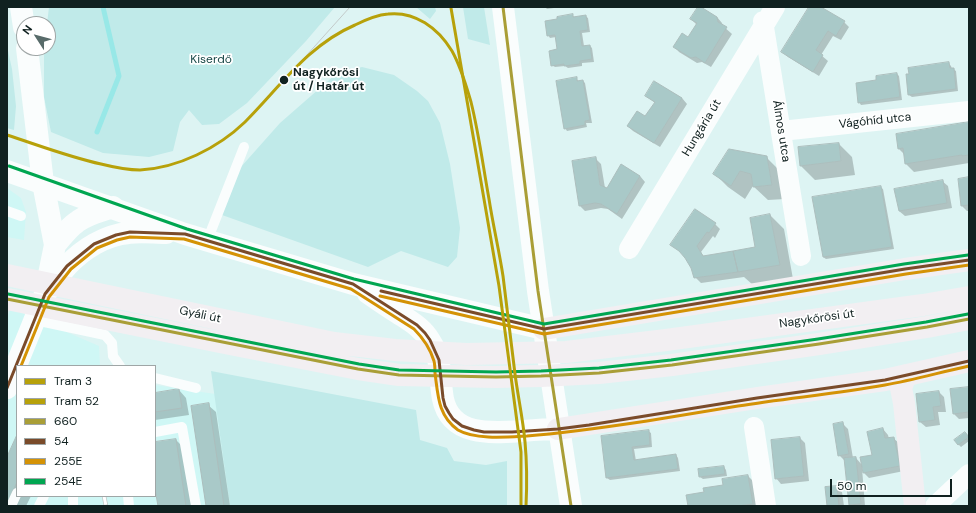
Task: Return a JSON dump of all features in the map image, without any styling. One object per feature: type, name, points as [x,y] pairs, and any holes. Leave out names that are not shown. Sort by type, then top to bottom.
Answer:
[{"type":"main road","points":[[544,329],[905,269],[969,260]]},
{"type":"main road","name":"Gyáli út","points":[[7,275],[334,343],[395,350]]},
{"type":"main road","name":"Nagykőrösi út","points":[[395,350],[466,354],[566,352],[923,305],[969,296]]},
{"type":"main road","name":"Gyáli út","points":[[7,298],[306,359],[399,375]]},
{"type":"main road","name":"Nagykőrösi út","points":[[399,375],[496,377],[599,373],[672,365],[819,344],[969,319]]},
{"type":"main road","points":[[558,429],[885,380],[969,361]]},
{"type":"main road","points":[[906,375],[901,388],[904,403],[915,506]]},
{"type":"street","points":[[503,7],[544,329],[570,506]]},
{"type":"street","name":"Hungária út","points":[[629,249],[762,16],[775,7]]},
{"type":"street","name":"Álmos utca","points":[[762,16],[801,256]]},
{"type":"street","points":[[16,365],[45,294],[55,245],[43,183],[28,56]]},
{"type":"street","name":"Vágóhíd utca","points":[[781,130],[969,111]]},
{"type":"street","points":[[7,171],[185,234],[353,284],[544,329]]},
{"type":"street","points":[[55,245],[65,232],[76,222],[86,216],[113,208]]},
{"type":"street","points":[[45,294],[67,266],[94,244],[116,235],[130,232],[185,234]]},
{"type":"street","points":[[353,284],[417,325],[425,333],[430,340],[439,360],[445,406],[457,423],[466,428],[484,432],[558,429]]},
{"type":"street","points":[[7,388],[16,365]]},
{"type":"street","points":[[754,427],[766,506]]},
{"type":"street","points":[[935,506],[969,474]]},
{"type":"lane","points":[[208,241],[244,147]]},
{"type":"lane","points":[[7,211],[21,216]]},
{"type":"lane","points":[[34,320],[104,335],[112,343],[113,356],[111,365]]},
{"type":"lane","points":[[113,356],[119,365]]},
{"type":"lane","points":[[156,378],[196,388]]},
{"type":"lane","points":[[156,432],[182,427],[196,506]]},
{"type":"lane","points":[[11,506],[16,495]]},
{"type":"lane","points":[[39,506],[44,497]]},
{"type":"shaded area","points":[[7,188],[21,198],[26,212],[24,240],[7,237]]},
{"type":"shaded area","points":[[11,308],[99,346],[100,365],[16,365],[16,497],[156,497],[156,385],[215,394],[230,506],[7,506],[7,317]]},
{"type":"green space","name":"Kiserdő","points":[[49,7],[335,7],[306,41],[247,103],[219,124],[202,125],[189,110],[180,122],[173,151],[149,157],[103,153],[51,132],[44,97],[44,56],[56,56],[56,16],[48,16]]},
{"type":"green space","points":[[416,7],[435,7],[436,11],[430,19]]},
{"type":"green space","points":[[463,7],[484,7],[490,45],[468,39]]},
{"type":"green space","points":[[7,46],[12,69],[16,106],[14,130],[7,128]]},
{"type":"green space","points":[[362,67],[394,75],[417,91],[428,101],[440,123],[450,164],[460,228],[457,257],[448,267],[401,251],[368,267],[222,215],[240,168],[280,123],[336,74]]},
{"type":"green space","points":[[211,371],[416,410],[420,440],[447,448],[454,461],[486,465],[507,461],[507,506],[230,506]]},
{"type":"building","points":[[698,7],[701,7],[717,17],[718,22],[727,27],[705,63],[696,57],[691,58],[673,47],[682,33],[688,37],[697,23],[690,19]]},
{"type":"building","points":[[809,7],[821,7],[845,21],[836,36],[828,31],[816,50],[823,55],[813,72],[781,52]]},
{"type":"building","points":[[573,14],[573,17],[586,15],[588,30],[580,31],[582,46],[590,45],[592,59],[580,61],[580,64],[551,66],[549,51],[557,49],[555,35],[547,36],[545,21]]},
{"type":"building","points":[[949,62],[950,68],[954,68],[956,89],[908,95],[906,74],[909,74],[908,68]]},
{"type":"building","points":[[897,73],[900,97],[858,103],[856,83],[876,80],[876,76]]},
{"type":"building","points":[[577,77],[577,81],[583,80],[590,120],[585,121],[585,125],[564,129],[556,81]]},
{"type":"building","points":[[654,81],[682,98],[654,143],[627,126],[637,111],[645,116],[655,102],[645,96]]},
{"type":"building","points":[[969,122],[969,155],[905,164],[903,148],[898,149],[896,134]]},
{"type":"building","points":[[839,143],[841,161],[800,166],[798,147]]},
{"type":"building","points":[[729,149],[767,156],[772,185],[753,187],[751,174],[740,171],[731,186],[713,174]]},
{"type":"building","points":[[596,157],[600,185],[607,188],[621,164],[640,176],[617,214],[601,204],[595,203],[579,206],[572,161]]},
{"type":"building","points":[[969,177],[969,205],[961,206],[958,179]]},
{"type":"building","points":[[943,180],[947,203],[899,211],[894,189]]},
{"type":"building","points":[[881,186],[892,247],[823,257],[812,197]]},
{"type":"building","points":[[695,209],[716,223],[709,233],[707,232],[697,246],[703,256],[733,251],[738,272],[694,278],[691,268],[685,258],[679,251],[670,245]]},
{"type":"building","points":[[770,214],[780,265],[738,272],[733,251],[755,247],[750,218]]},
{"type":"building","points":[[969,387],[969,412],[953,414],[950,389]]},
{"type":"building","points":[[179,389],[182,408],[156,412],[156,393]]},
{"type":"building","points":[[939,391],[941,406],[933,407],[935,420],[919,422],[916,394]]},
{"type":"building","points":[[209,403],[224,506],[206,506],[191,406]]},
{"type":"building","points":[[843,422],[849,454],[838,456],[833,424]]},
{"type":"building","points":[[883,428],[885,438],[894,437],[900,466],[863,473],[860,457],[872,455],[867,432]]},
{"type":"building","points":[[649,430],[650,445],[632,447],[634,460],[676,454],[678,469],[606,478],[601,436]]},
{"type":"building","points":[[965,432],[969,437],[958,445],[954,440]]},
{"type":"building","points":[[16,437],[16,484],[7,504],[7,457]]},
{"type":"building","points":[[800,437],[804,476],[775,479],[771,440]]},
{"type":"building","points":[[176,439],[186,506],[158,506],[156,495],[156,442]]},
{"type":"building","points":[[856,457],[861,504],[849,505],[844,458]]},
{"type":"building","points":[[724,466],[725,474],[699,477],[698,469]]},
{"type":"building","points":[[748,475],[753,504],[738,506],[688,506],[686,495],[704,492],[703,488],[723,485],[722,479]]},
{"type":"building","points":[[837,486],[839,506],[827,506],[825,487]]},
{"type":"waterway","points":[[97,132],[119,76],[103,7]]},
{"type":"tram line","points":[[288,76],[350,7]]},
{"type":"tram line","name":"52","points":[[451,8],[499,286],[521,452],[521,506]]},
{"type":"tram line","name":"3","points":[[7,135],[77,158],[115,167],[140,170],[169,165],[197,155],[223,140],[245,122],[309,55],[338,33],[379,15],[388,14],[407,15],[416,18],[433,28],[452,51],[461,70],[471,102],[476,126],[503,276],[523,425],[527,482],[526,506]]},
{"type":"railway","points":[[104,497],[106,506]]},
{"type":"transit line","name":"660","points":[[503,7],[538,291],[571,506]]},
{"type":"transit line","name":"254E","points":[[9,166],[187,229],[354,279],[544,324],[904,264],[968,255]]},
{"type":"transit line","name":"54","points":[[16,365],[45,294],[67,266],[94,244],[116,235],[130,232],[185,234],[353,284],[417,325],[425,333],[430,340],[439,360],[443,398],[449,413],[453,419],[462,426],[484,432],[558,429],[589,425],[757,398],[885,380],[969,361]]},
{"type":"transit line","name":"255E","points":[[21,365],[49,297],[71,269],[97,248],[117,240],[130,237],[184,239],[351,289],[414,329],[428,348],[434,361],[438,397],[446,418],[458,430],[482,437],[527,436],[602,428],[756,403],[867,388],[906,381],[969,366]]},
{"type":"transit line","name":"54","points":[[381,291],[544,329],[905,269],[969,260]]},
{"type":"transit line","name":"255E","points":[[380,296],[544,334],[906,274],[969,265]]},
{"type":"transit line","name":"254E","points":[[8,294],[359,364],[399,370],[496,372],[599,368],[671,360],[818,339],[968,314]]},
{"type":"transit line","name":"660","points":[[7,299],[358,369],[399,375],[496,377],[599,373],[672,365],[819,344],[969,319]]},
{"type":"transit line","name":"54","points":[[7,388],[16,366]]},
{"type":"place","name":"Nagykőrösi út / Határ út","points":[[284,80]]}]
